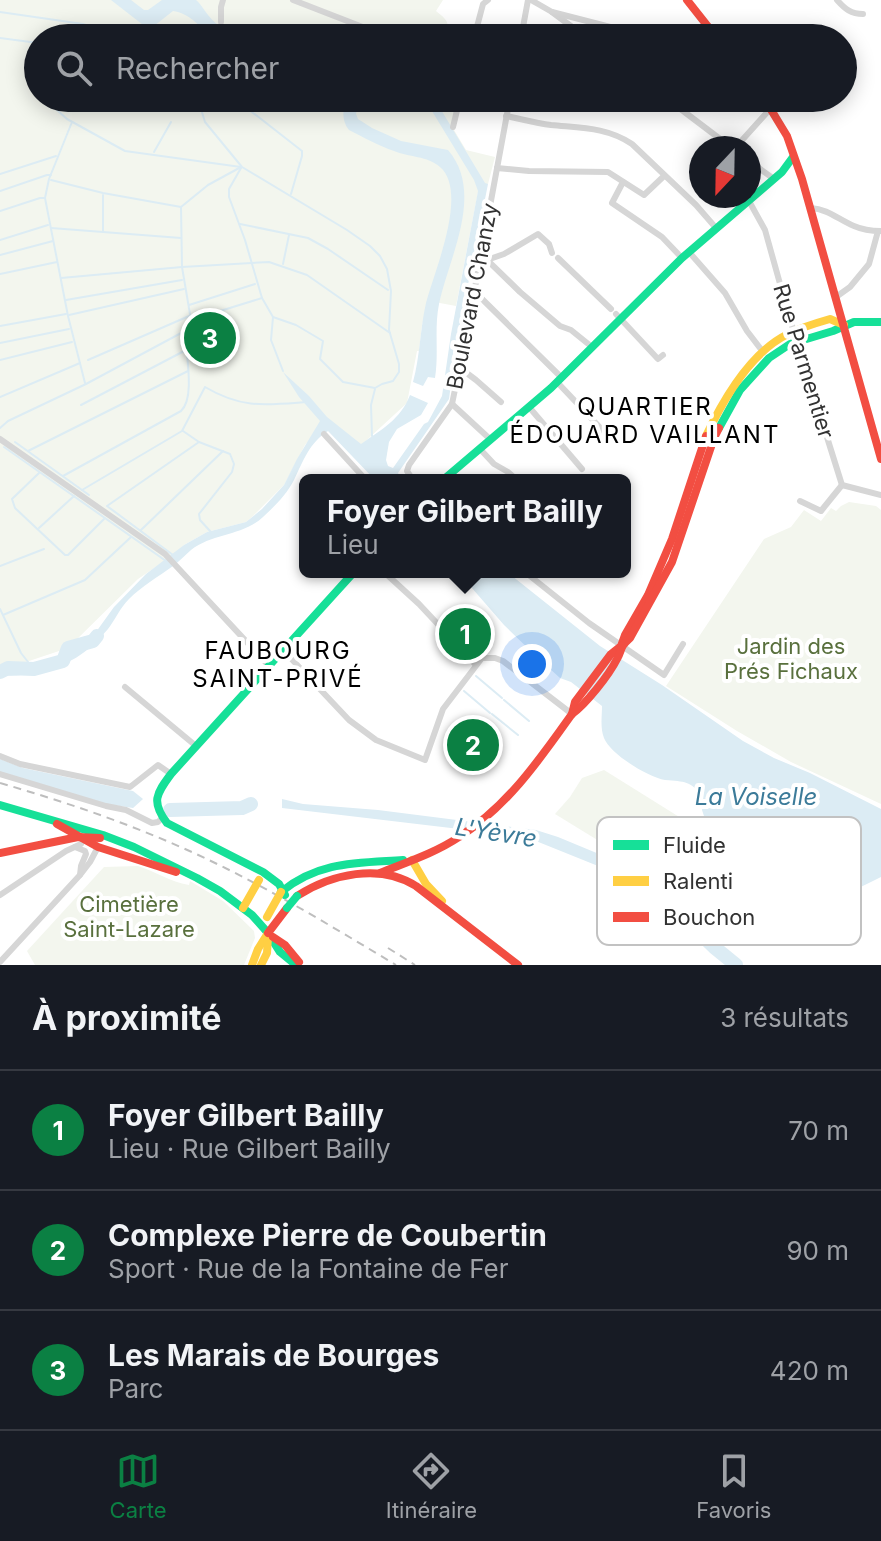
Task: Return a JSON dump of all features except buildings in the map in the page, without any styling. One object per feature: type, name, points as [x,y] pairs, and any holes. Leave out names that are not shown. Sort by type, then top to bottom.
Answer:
[{"type":"main road","points":[[687,0],[706,24]]},
{"type":"main road","points":[[773,112],[787,136],[811,208],[877,431],[881,459]]},
{"type":"main road","points":[[761,190],[793,157]]},
{"type":"main road","points":[[452,474],[559,380],[592,347],[616,314],[740,208]]},
{"type":"main road","points":[[621,646],[667,553],[707,434],[735,384],[763,352],[785,335],[830,319],[844,325]]},
{"type":"main road","points":[[252,965],[268,933],[297,896],[320,882],[336,877],[380,873],[412,860],[464,834],[498,808],[517,788],[572,714],[582,707],[641,620],[672,562],[708,453],[740,390],[769,358],[790,344],[854,322],[881,322]]},
{"type":"main road","points":[[287,908],[283,892],[261,876],[162,818],[157,808],[160,789],[349,578]]},
{"type":"main road","points":[[0,805],[103,835],[197,878],[243,908],[285,945],[299,965]]},
{"type":"main road","points":[[51,820],[78,843]]},
{"type":"main road","points":[[78,843],[99,837],[165,861]]},
{"type":"main road","points":[[0,853],[62,842],[78,843],[197,878]]},
{"type":"main road","points":[[407,880],[412,860]]},
{"type":"main road","points":[[261,965],[267,953],[267,917],[283,892],[297,879],[327,867],[412,860]]},
{"type":"main road","points":[[412,860],[426,884],[456,916]]},
{"type":"main road","points":[[380,873],[407,880],[518,965]]},
{"type":"main road","points":[[243,908],[261,876]]},
{"type":"street","points":[[221,22],[223,0]]},
{"type":"street","points":[[293,0],[355,24]]},
{"type":"street","points":[[478,24],[483,4],[488,0]]},
{"type":"street","points":[[524,24],[530,0],[568,24]]},
{"type":"street","points":[[837,0],[849,11],[863,14]]},
{"type":"street","points":[[552,12],[599,24]]},
{"type":"street","points":[[453,127],[457,112]]},
{"type":"street","name":"Boulevard Chanzy","points":[[409,474],[409,465],[452,404],[474,291],[484,257],[507,112]]},
{"type":"street","points":[[685,112],[718,136]]},
{"type":"street","points":[[745,136],[767,112]]},
{"type":"street","points":[[506,116],[548,124],[589,127],[616,135],[632,144],[716,228]]},
{"type":"street","points":[[497,168],[608,172],[644,195],[664,176]]},
{"type":"street","points":[[761,170],[774,179]]},
{"type":"street","points":[[623,182],[612,203],[685,255],[725,293],[763,352]]},
{"type":"street","name":"Rue Parmentier","points":[[753,208],[765,230],[842,485]]},
{"type":"street","points":[[811,208],[821,209],[851,225],[880,231],[869,264],[850,287],[836,297]]},
{"type":"street","points":[[484,257],[504,254],[538,234],[658,359],[663,355]]},
{"type":"street","points":[[484,257],[560,326],[571,330],[592,347]]},
{"type":"street","points":[[474,291],[609,437]]},
{"type":"street","points":[[460,368],[501,402]]},
{"type":"street","points":[[452,404],[491,440]]},
{"type":"street","points":[[529,407],[582,469]]},
{"type":"street","points":[[324,434],[361,474]]},
{"type":"street","points":[[0,439],[165,554],[269,666]]},
{"type":"street","points":[[480,449],[494,464],[510,474]]},
{"type":"street","points":[[800,501],[821,511],[842,485],[881,495]]},
{"type":"street","points":[[391,578],[475,664]]},
{"type":"street","points":[[533,578],[664,675],[683,644]]},
{"type":"street","points":[[283,650],[349,720],[376,740],[425,760],[443,709],[482,658],[503,661],[572,714]]},
{"type":"street","points":[[125,687],[196,746]]},
{"type":"street","points":[[0,756],[20,764],[130,787],[158,765],[171,774]]},
{"type":"street","points":[[0,774],[126,810],[152,823],[162,818]]},
{"type":"street","points":[[0,895],[78,843],[89,856]]},
{"type":"street","points":[[0,962],[80,875],[89,856],[98,847]]},
{"type":"green space","points":[[0,0],[443,0],[436,11],[447,24],[24,24],[24,112],[457,112],[454,130],[466,150],[495,157],[488,184],[478,192],[456,306],[429,301],[407,403],[357,449],[326,422],[305,445],[284,485],[246,522],[207,532],[184,545],[138,579],[68,648],[0,668]]},
{"type":"green space","name":"Jardin des Prés Fichaux","points":[[849,502],[876,506],[881,510],[881,804],[791,762],[666,686],[764,539],[791,527],[804,510],[821,521],[831,508],[836,511]]},
{"type":"green space","points":[[604,770],[679,817],[597,817],[597,840],[555,814],[582,778]]},
{"type":"green space","name":"Cimetière Saint-Lazare","points":[[138,866],[182,884],[189,885],[190,881],[223,901],[254,931],[255,938],[244,965],[35,965],[27,951],[104,867]]},
{"type":"water","points":[[111,0],[131,0],[148,10],[162,0],[196,0],[217,24],[197,24],[173,11],[157,24],[142,24]]},
{"type":"water","points":[[344,112],[356,112],[358,119],[401,141],[448,150],[459,167],[464,186],[461,226],[439,304],[435,378],[428,377],[423,386],[413,382],[426,303],[447,233],[451,194],[448,179],[440,167],[430,161],[388,149],[349,130]]},
{"type":"water","points":[[433,112],[442,112],[488,184],[457,340],[449,399],[399,474],[369,474],[328,431],[312,446],[288,490],[263,517],[246,528],[209,540],[191,550],[129,599],[108,629],[84,652],[48,669],[0,675],[0,668],[13,669],[51,661],[74,651],[96,632],[114,607],[146,574],[184,545],[207,532],[246,522],[262,509],[284,485],[320,421],[283,372],[327,417],[361,444],[396,417],[410,395],[428,403],[421,415],[397,429],[389,442],[386,460],[388,466],[393,468],[428,422],[442,396],[478,191]]},
{"type":"water","name":"La Voiselle","points":[[463,578],[515,578],[600,646],[743,741],[881,809],[881,877],[861,887],[861,817],[704,817],[703,797],[694,787],[658,778],[621,758],[604,738],[602,706],[571,682],[560,678],[504,625]]},
{"type":"water","points":[[0,759],[23,768],[133,791],[143,799],[133,808],[107,804],[0,773]]},
{"type":"water","name":"La Voiselle","points":[[282,799],[303,804],[536,830],[597,853],[597,866],[526,837],[282,808]]},
{"type":"waterway","points":[[0,12],[83,24]]},
{"type":"waterway","points":[[0,38],[24,41]]},
{"type":"waterway","points":[[59,112],[125,151],[241,167]]},
{"type":"waterway","points":[[202,112],[205,122],[242,167],[347,230],[380,256],[387,269],[391,291],[389,330],[399,372],[393,381],[375,388],[343,382],[320,359],[323,341],[296,325],[273,317]]},
{"type":"waterway","points":[[252,112],[302,151],[291,194]]},
{"type":"waterway","points":[[72,122],[49,179],[45,198],[68,316],[85,383]]},
{"type":"waterway","points":[[154,152],[171,122]]},
{"type":"waterway","points":[[0,174],[56,156]]},
{"type":"waterway","points":[[191,320],[182,267],[181,207],[208,185],[241,167]]},
{"type":"waterway","points":[[241,168],[229,189],[229,197],[262,298],[273,317],[271,340],[283,371]]},
{"type":"waterway","points":[[0,191],[51,175]]},
{"type":"waterway","points":[[51,180],[181,207]]},
{"type":"waterway","points":[[103,195],[103,232]]},
{"type":"waterway","points":[[0,211],[45,198]]},
{"type":"waterway","points":[[240,224],[308,238],[388,290]]},
{"type":"waterway","points":[[0,240],[48,225]]},
{"type":"waterway","points":[[51,228],[181,238]]},
{"type":"waterway","points":[[283,264],[289,235]]},
{"type":"waterway","points":[[0,255],[53,241]]},
{"type":"waterway","points":[[0,274],[57,262]]},
{"type":"waterway","points":[[61,278],[269,262],[307,275],[390,333]]},
{"type":"waterway","points":[[66,300],[182,280]]},
{"type":"waterway","points":[[189,305],[255,284]]},
{"type":"waterway","points":[[69,315],[184,289]]},
{"type":"waterway","points":[[0,428],[8,421],[183,332],[191,320],[262,298]]},
{"type":"waterway","points":[[0,326],[66,314]]},
{"type":"waterway","points":[[88,360],[189,316]]},
{"type":"waterway","points":[[0,343],[69,329]]},
{"type":"waterway","points":[[63,476],[181,411],[189,385],[185,330]]},
{"type":"waterway","points":[[0,360],[72,342]]},
{"type":"waterway","points":[[81,405],[186,350]]},
{"type":"waterway","points":[[0,397],[80,363]]},
{"type":"waterway","points":[[28,451],[188,371]]},
{"type":"waterway","points":[[82,490],[182,431],[205,387],[243,402],[307,402]]},
{"type":"waterway","points":[[372,436],[371,405],[375,389]]},
{"type":"waterway","points":[[183,431],[199,442],[230,454],[234,464],[232,472],[199,514],[200,520],[210,531]]},
{"type":"waterway","points":[[15,442],[89,495]]},
{"type":"waterway","points":[[173,555],[107,506],[199,442]]},
{"type":"waterway","points":[[4,447],[166,561]]},
{"type":"waterway","points":[[141,530],[223,451]]},
{"type":"waterway","points":[[39,473],[12,499],[15,508],[65,555],[104,519]]},
{"type":"waterway","points":[[39,528],[74,496]]},
{"type":"waterway","points":[[3,615],[85,580],[131,537]]},
{"type":"waterway","points":[[0,566],[44,549]]},
{"type":"waterway","points":[[0,609],[21,653],[32,667]]},
{"type":"waterway","points":[[0,672],[8,668],[34,669],[63,661],[68,648],[93,641],[97,636]]},
{"type":"waterway","points":[[782,674],[809,673]]},
{"type":"waterway","points":[[476,676],[502,698]]},
{"type":"waterway","points":[[464,691],[490,713]]},
{"type":"waterway","points":[[504,700],[529,721]]},
{"type":"waterway","points":[[492,714],[518,735]]},
{"type":"waterway","name":"L'Yèvre","points":[[170,810],[242,808],[251,804]]},
{"type":"waterway","points":[[712,945],[736,965]]},
{"type":"railway","points":[[0,783],[108,818],[187,850],[283,899],[396,965]]},
{"type":"railway","points":[[388,948],[415,965]]},
{"type":"traffic: fast","points":[[450,474],[551,388],[682,258],[782,172],[793,157]]},
{"type":"traffic: fast","points":[[719,428],[740,390],[769,358],[790,344],[854,322],[881,322]]},
{"type":"traffic: fast","points":[[285,895],[279,884],[263,872],[167,823],[157,798],[171,774],[349,578]]},
{"type":"traffic: fast","points":[[0,805],[103,835],[197,878],[252,915],[280,952],[296,965]]},
{"type":"traffic: fast","points":[[281,892],[309,874],[324,869],[354,863],[403,860]]},
{"type":"traffic: fast","points":[[287,908],[297,896]]},
{"type":"traffic: slow","points":[[706,436],[740,378],[762,352],[798,329],[830,319],[844,325]]},
{"type":"traffic: slow","points":[[412,860],[426,884],[442,901]]},
{"type":"traffic: slow","points":[[243,908],[259,880]]},
{"type":"traffic: slow","points":[[267,917],[281,892]]},
{"type":"traffic: slow","points":[[252,965],[268,933]]},
{"type":"traffic: slow","points":[[261,965],[267,953],[268,937]]},
{"type":"traffic: jam","points":[[687,0],[706,24]]},
{"type":"traffic: jam","points":[[772,112],[787,136],[802,179],[881,459]]},
{"type":"traffic: jam","points":[[380,873],[450,843],[476,825],[522,781],[572,714],[603,681],[672,562],[719,428]]},
{"type":"traffic: jam","points":[[572,714],[575,702],[611,654],[621,646],[648,595],[672,539],[706,436]]},
{"type":"traffic: jam","points":[[57,824],[98,847],[176,872]]},
{"type":"traffic: jam","points":[[0,853],[78,837],[100,838]]},
{"type":"traffic: jam","points":[[297,896],[325,882],[356,874],[371,873],[402,879],[416,886],[518,965]]},
{"type":"traffic: jam","points":[[268,933],[287,908]]},
{"type":"traffic: jam","points":[[273,937],[285,945],[299,962]]},
{"type":"place","name":"Les Marais de Bourges","points":[[210,338]]},
{"type":"place","name":"Foyer Gilbert Bailly","points":[[465,634]]},
{"type":"place","name":"Complexe Pierre de Coubertin","points":[[473,745]]},
{"type":"district","name":"QUARTIER ÉDOUARD VAILLANT","points":[[645,421]]},
{"type":"district","name":"FAUBOURG SAINT-PRIVÉ","points":[[278,665]]}]
